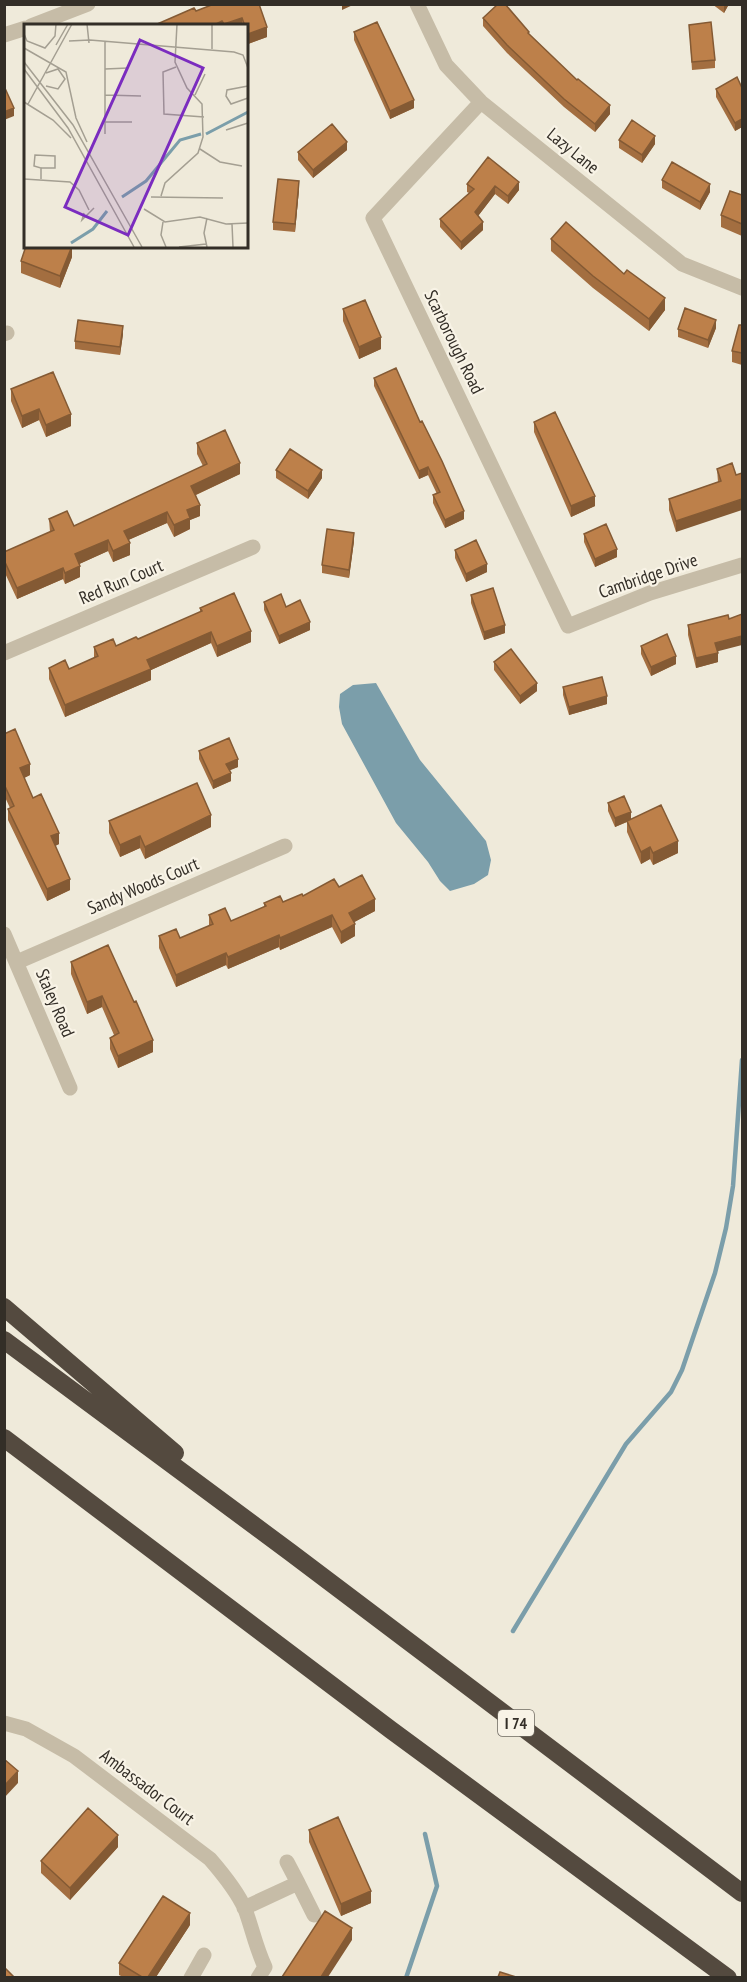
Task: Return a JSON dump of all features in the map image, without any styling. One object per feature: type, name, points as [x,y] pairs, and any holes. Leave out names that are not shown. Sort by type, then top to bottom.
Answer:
[{"type":"highway","points":[[4,1307],[290,1552]]},
{"type":"highway","name":"I 74","points":[[4,1340],[290,1552],[742,1893]]},
{"type":"highway","points":[[4,1438],[401,1737],[728,1977]]},
{"type":"street","points":[[36,24],[88,4]]},
{"type":"street","name":"Lazy Lane","points":[[417,4],[446,65],[481,102],[682,264],[742,288]]},
{"type":"street","points":[[4,35],[24,29]]},
{"type":"street","name":"Scarborough Road","points":[[481,102],[373,218],[568,626]]},
{"type":"street","name":"Red Run Court","points":[[4,653],[253,547]]},
{"type":"street","name":"Cambridge Drive","points":[[568,626],[651,593],[742,565]]},
{"type":"street","name":"Sandy Woods Court","points":[[16,962],[285,846]]},
{"type":"street","name":"Staley Road","points":[[4,934],[70,1088]]},
{"type":"street","name":"Ambassador Court","points":[[4,1723],[26,1729],[60,1746],[210,1859],[223,1874],[244,1908],[257,1950],[265,1967],[258,1977]]},
{"type":"street","points":[[287,1862],[314,1915]]},
{"type":"street","points":[[244,1908],[298,1882]]},
{"type":"street","points":[[191,1977],[204,1955]]},
{"type":"water","points":[[376,683],[420,760],[486,841],[491,860],[488,875],[474,884],[450,891],[440,881],[428,862],[396,823],[342,724],[339,707],[340,694],[353,685]]},
{"type":"building","points":[[214,4],[259,4],[267,27],[248,34],[248,24],[244,24],[242,18],[224,24],[222,21],[216,24],[157,24],[194,8],[196,11]]},
{"type":"building","points":[[498,4],[505,4],[528,33],[577,80],[610,105],[595,124],[564,99],[507,45],[483,18]]},
{"type":"building","points":[[377,22],[414,100],[390,111],[354,32]]},
{"type":"building","points":[[711,22],[715,60],[692,62],[689,25]]},
{"type":"building","points":[[737,77],[742,88],[742,119],[735,123],[716,89]]},
{"type":"building","points":[[4,86],[14,108],[4,112]]},
{"type":"building","points":[[632,120],[655,136],[642,155],[619,140]]},
{"type":"building","points":[[332,124],[347,142],[313,170],[298,152]]},
{"type":"building","points":[[488,157],[519,182],[508,196],[495,186],[475,212],[483,222],[461,242],[440,219],[474,189],[467,184]]},
{"type":"building","points":[[672,162],[710,184],[700,202],[662,180]]},
{"type":"building","points":[[278,179],[299,181],[295,224],[273,222]]},
{"type":"building","points":[[730,191],[742,195],[742,224],[721,215]]},
{"type":"building","points":[[566,222],[624,274],[627,270],[665,298],[649,319],[593,276],[551,239]]},
{"type":"building","points":[[25,248],[71,248],[60,276],[21,261]]},
{"type":"building","points":[[365,300],[381,337],[359,347],[343,309]]},
{"type":"building","points":[[685,308],[716,320],[708,340],[678,329]]},
{"type":"building","points":[[78,320],[123,326],[120,347],[75,341]]},
{"type":"building","points":[[739,325],[742,325],[742,353],[732,351]]},
{"type":"building","points":[[396,368],[464,511],[445,520],[433,495],[440,492],[428,467],[419,471],[374,378]]},
{"type":"building","points":[[53,372],[71,414],[46,425],[39,409],[22,416],[11,389]]},
{"type":"building","points":[[555,412],[595,496],[571,506],[534,422]]},
{"type":"building","points":[[225,430],[240,463],[191,486],[200,505],[187,510],[190,518],[174,525],[167,512],[124,531],[130,543],[113,551],[108,540],[75,554],[80,566],[65,573],[63,568],[17,588],[4,560],[4,552],[54,530],[49,519],[67,511],[74,526],[207,464],[197,443]]},
{"type":"building","points":[[290,449],[322,470],[308,491],[276,470]]},
{"type":"building","points":[[732,463],[736,475],[742,473],[742,499],[676,521],[669,499],[721,481],[717,469]]},
{"type":"building","points":[[606,524],[617,549],[595,559],[584,534]]},
{"type":"building","points":[[327,529],[354,533],[349,570],[322,565]]},
{"type":"building","points":[[476,540],[487,564],[466,574],[455,550]]},
{"type":"building","points":[[493,588],[505,625],[484,632],[471,595]]},
{"type":"building","points":[[234,593],[251,631],[217,646],[211,632],[147,660],[151,669],[65,705],[49,668],[65,660],[69,669],[98,656],[94,647],[113,639],[116,646],[136,637],[138,639],[202,611],[200,608]]},
{"type":"building","points":[[281,594],[286,607],[300,600],[310,622],[279,636],[264,602]]},
{"type":"building","points":[[742,614],[742,636],[715,643],[718,653],[696,658],[688,625],[728,615],[729,619]]},
{"type":"building","points":[[667,634],[676,656],[651,667],[641,646]]},
{"type":"building","points":[[511,649],[537,683],[520,696],[494,662]]},
{"type":"building","points":[[602,677],[607,696],[569,707],[563,687]]},
{"type":"building","points":[[15,729],[30,764],[20,768],[33,798],[41,794],[59,833],[51,836],[70,879],[47,889],[8,809],[14,806],[4,784],[4,734]]},
{"type":"building","points":[[229,738],[238,759],[226,764],[231,773],[213,781],[199,751]]},
{"type":"building","points":[[197,783],[211,815],[145,847],[140,836],[120,845],[109,821]]},
{"type":"building","points":[[624,796],[631,812],[615,818],[608,803]]},
{"type":"building","points":[[661,805],[678,841],[653,853],[650,847],[641,852],[627,821]]},
{"type":"building","points":[[362,875],[375,899],[349,913],[355,924],[341,932],[332,915],[280,938],[279,935],[228,957],[226,953],[176,975],[159,936],[176,929],[180,938],[213,924],[209,915],[225,908],[231,921],[266,906],[264,903],[280,896],[283,902],[302,894],[303,896],[334,879],[339,887]]},
{"type":"building","points":[[108,945],[153,1040],[118,1056],[110,1038],[119,1033],[102,996],[87,1002],[71,962]]},
{"type":"building","points":[[4,1759],[18,1771],[4,1786]]},
{"type":"building","points":[[88,1808],[118,1835],[70,1888],[41,1861]]},
{"type":"building","points":[[338,1817],[371,1891],[341,1904],[309,1830]]},
{"type":"building","points":[[163,1896],[190,1913],[148,1977],[142,1977],[119,1963]]},
{"type":"building","points":[[325,1911],[352,1928],[321,1977],[282,1977]]},
{"type":"building","points":[[4,1967],[14,1977],[4,1977]]},
{"type":"building","points":[[500,1972],[516,1977],[498,1977]]},
{"type":"waterway","points":[[513,1631],[626,1444],[671,1392],[682,1370],[715,1273],[726,1228],[733,1186],[742,1060]]},
{"type":"waterway","points":[[406,1978],[437,1886],[425,1834]]}]
